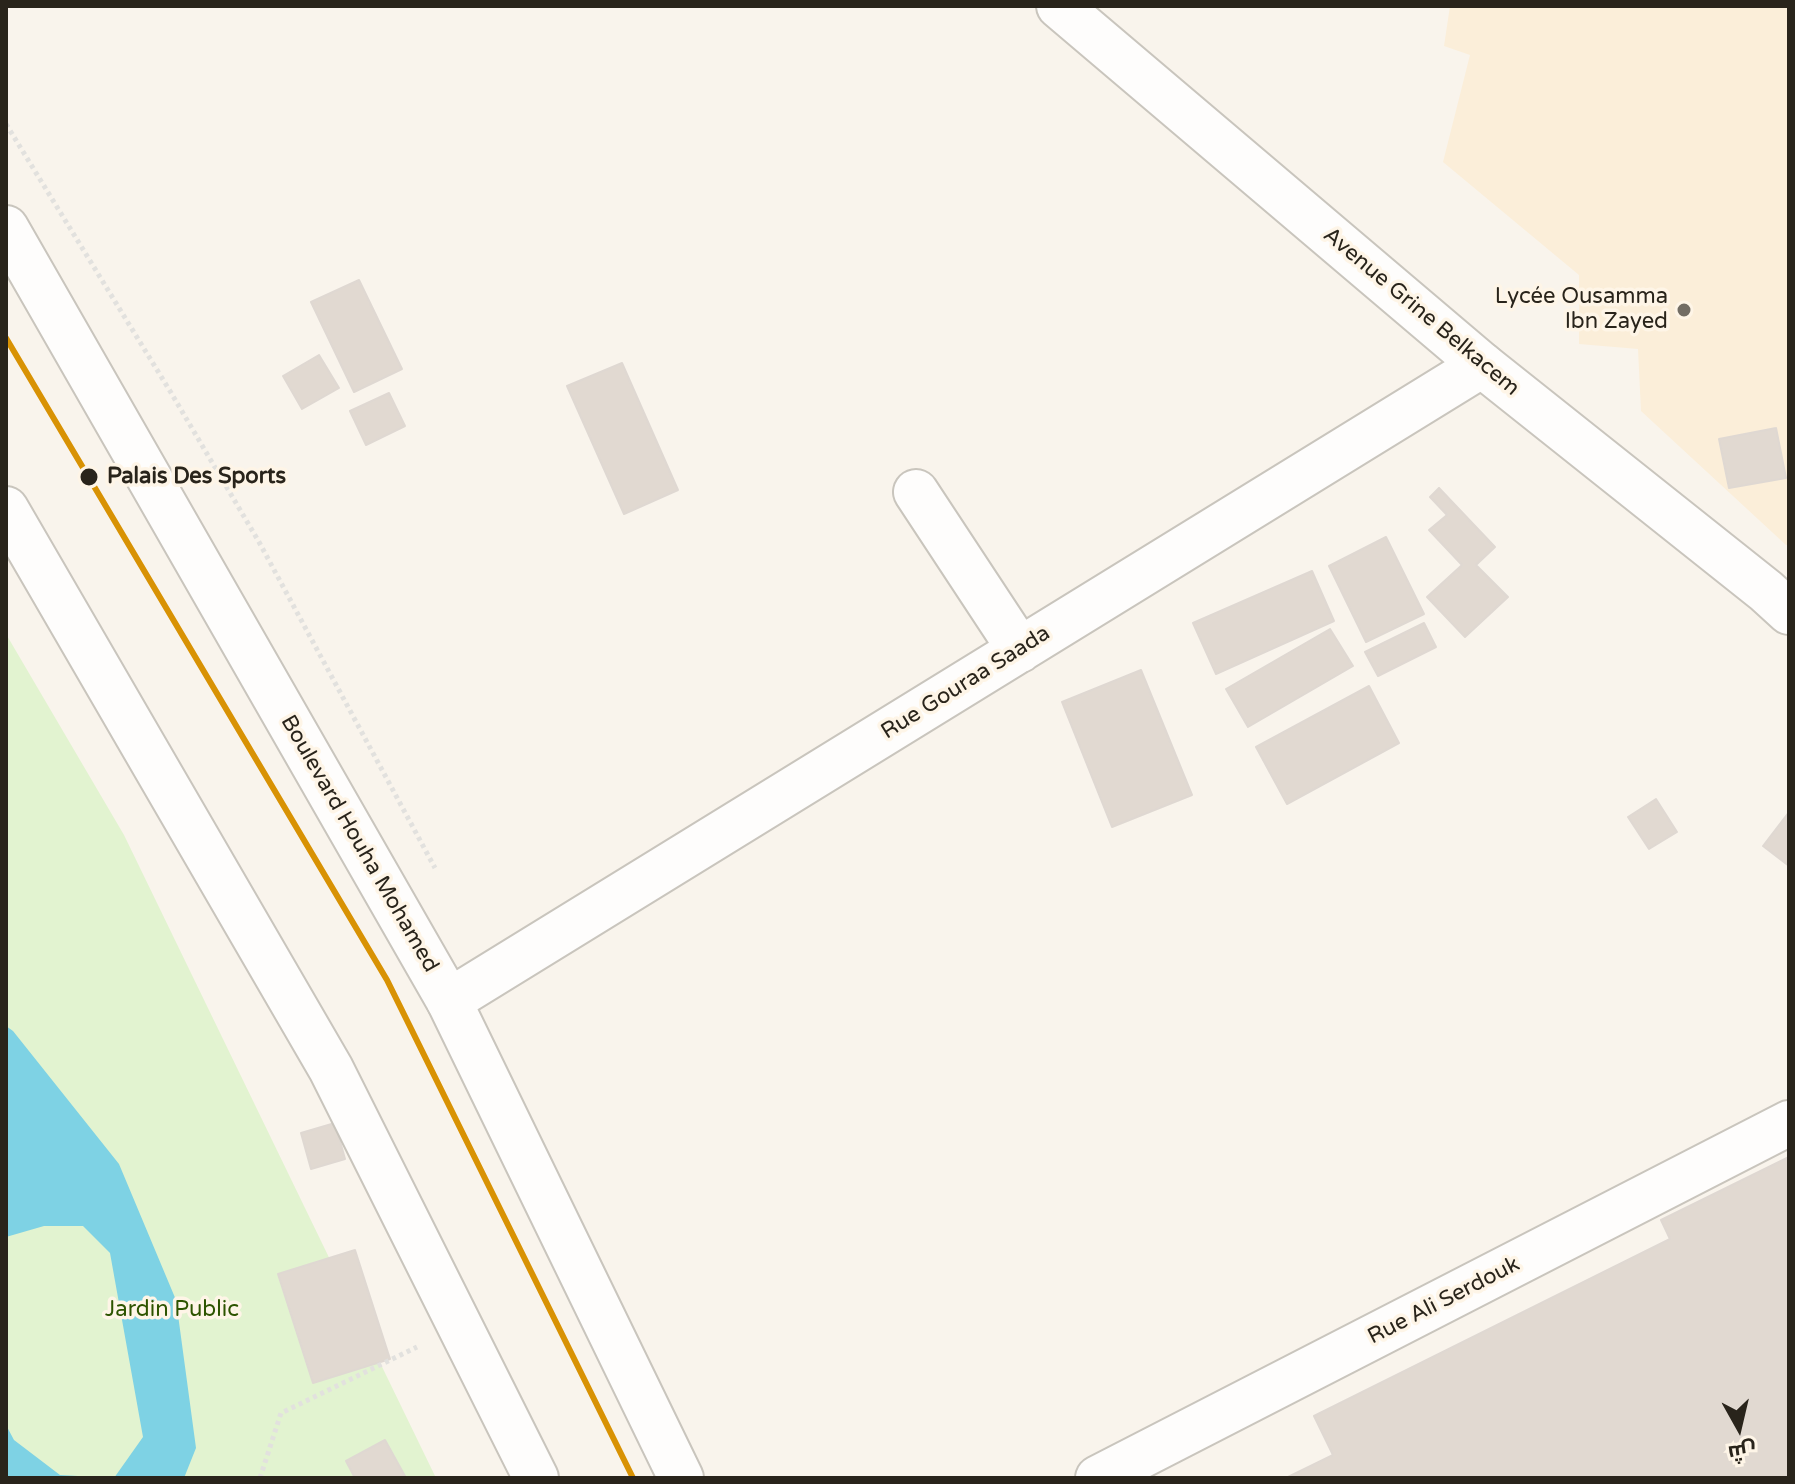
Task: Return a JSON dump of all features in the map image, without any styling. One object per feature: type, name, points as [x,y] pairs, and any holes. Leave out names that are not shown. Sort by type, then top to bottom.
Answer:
[{"type":"street","name":"Avenue Grine Belkacem","points":[[1059,6],[1482,365],[1781,598]]},
{"type":"street","name":"Boulevard Houha Mohamed","points":[[6,228],[449,1001],[681,1478]]},
{"type":"street","name":"Rue Gouraa Saada","points":[[449,1001],[1482,365]]},
{"type":"street","points":[[916,492],[1020,650]]},
{"type":"street","points":[[6,509],[331,1069],[536,1478]]},
{"type":"street","name":"Rue Ali Serdouk","points":[[1098,1478],[1789,1123]]},
{"type":"path","points":[[6,124],[259,542],[441,880]]},
{"type":"path","points":[[260,1478],[281,1413],[420,1346]]},
{"type":"shaded area","name":"Lycée Ousamma Ibn Zayed","points":[[1450,6],[1789,6],[1789,545],[1641,411],[1638,349],[1579,344],[1579,275],[1443,162],[1470,55],[1444,46]]},
{"type":"green space","name":"Jardin Public","points":[[6,634],[124,835],[436,1478],[6,1478]]},
{"type":"water","points":[[6,1026],[119,1164],[176,1300],[196,1448],[184,1478],[114,1478],[143,1437],[110,1253],[83,1226],[44,1226],[6,1237]]},
{"type":"water","points":[[6,1425],[14,1440],[60,1475],[114,1478],[6,1478]]},
{"type":"building","points":[[359,280],[402,369],[354,392],[311,302]]},
{"type":"building","points":[[319,355],[339,388],[302,409],[283,376]]},
{"type":"building","points":[[622,363],[678,490],[624,514],[567,386]]},
{"type":"building","points":[[389,393],[405,426],[366,445],[350,411]]},
{"type":"building","points":[[1776,428],[1786,478],[1729,488],[1719,439]]},
{"type":"building","points":[[1439,488],[1495,547],[1476,565],[1508,597],[1465,637],[1427,597],[1462,565],[1429,530],[1447,515],[1430,497]]},
{"type":"building","points":[[1386,537],[1424,614],[1366,642],[1329,566]]},
{"type":"building","points":[[1312,571],[1334,621],[1216,674],[1193,623]]},
{"type":"building","points":[[1424,623],[1436,647],[1378,676],[1365,652]]},
{"type":"building","points":[[1330,629],[1353,666],[1248,727],[1226,689]]},
{"type":"building","points":[[1141,670],[1192,795],[1112,827],[1062,702]]},
{"type":"building","points":[[1369,686],[1399,743],[1287,804],[1256,747]]},
{"type":"building","points":[[1656,799],[1677,832],[1649,849],[1628,817]]},
{"type":"building","points":[[1789,812],[1789,866],[1763,846]]},
{"type":"building","points":[[335,1123],[345,1159],[311,1169],[301,1133]]},
{"type":"building","points":[[1789,1157],[1789,1478],[1286,1478],[1333,1455],[1314,1416],[1670,1239],[1661,1220]]},
{"type":"building","points":[[355,1250],[390,1359],[313,1383],[278,1274]]},
{"type":"building","points":[[385,1440],[406,1478],[355,1478],[346,1461]]},
{"type":"transit line","points":[[6,338],[387,980],[633,1478]]},
{"type":"place","name":"Lycée Ousamma Ibn Zayed","points":[[1684,310]]},
{"type":"place","name":"Palais Des Sports","points":[[89,477]]}]
